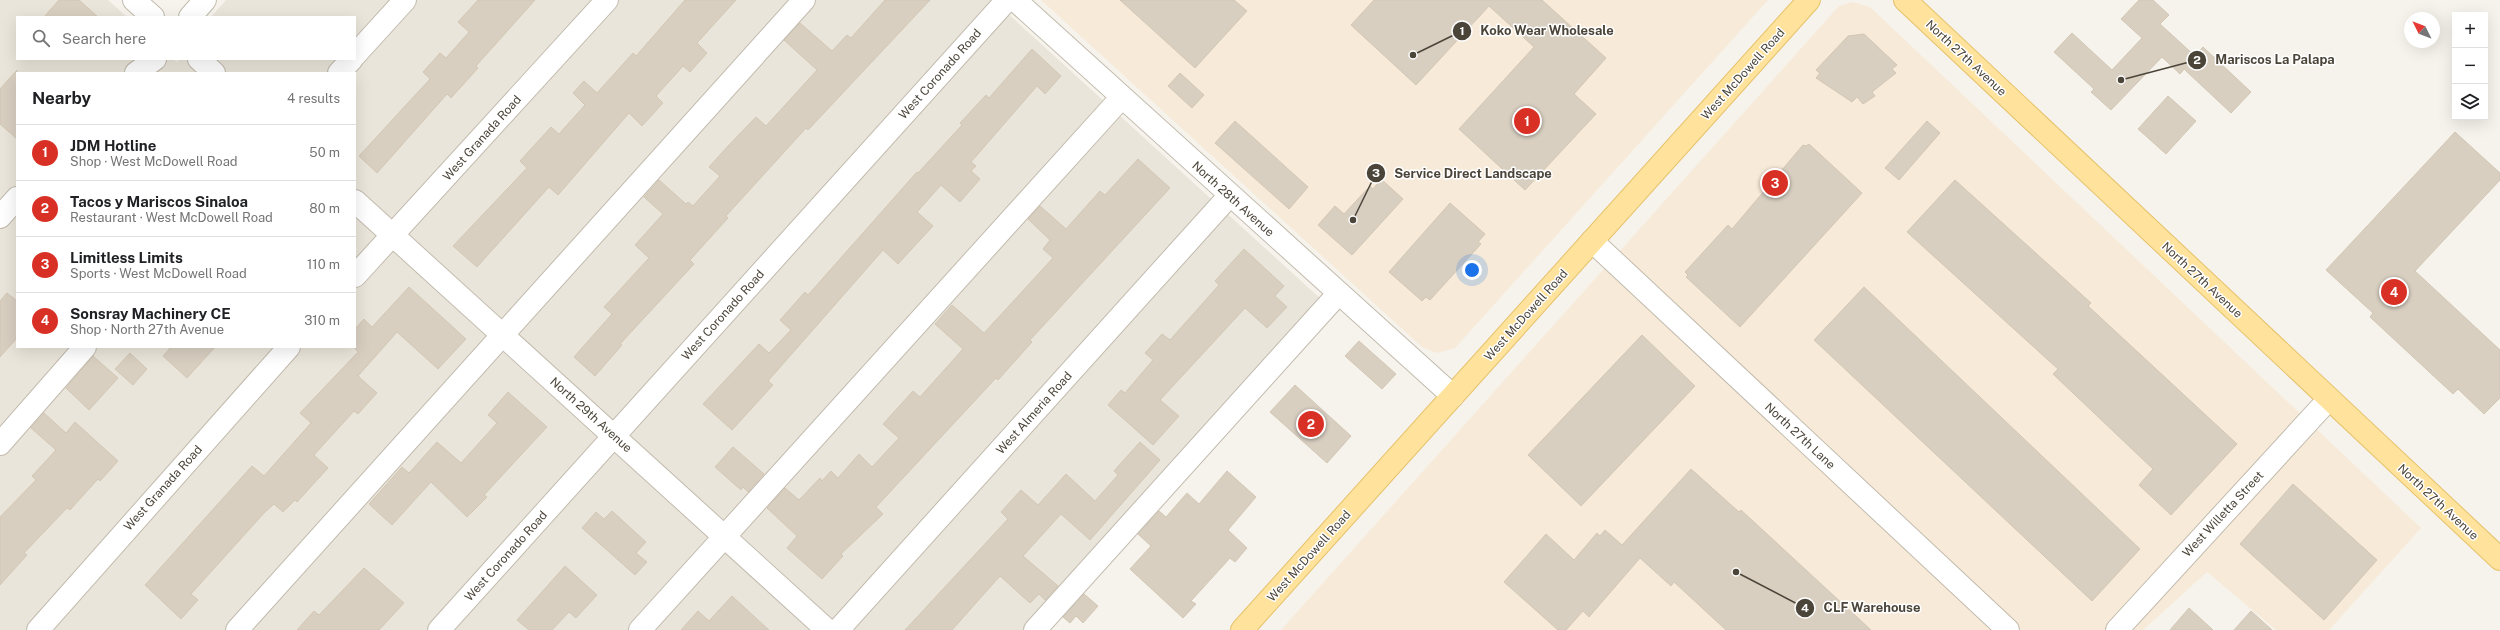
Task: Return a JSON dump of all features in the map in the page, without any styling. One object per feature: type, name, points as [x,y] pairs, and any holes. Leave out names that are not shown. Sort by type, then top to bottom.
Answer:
[{"type":"main road","name":"West McDowell Road","points":[[1242,630],[1809,0]]},
{"type":"main road","name":"North 27th Avenue","points":[[1905,0],[2500,559]]},
{"type":"street","points":[[134,0],[152,16]]},
{"type":"street","points":[[191,16],[205,0]]},
{"type":"street","points":[[356,54],[405,0]]},
{"type":"street","name":"West Granada Road","points":[[356,275],[607,0]]},
{"type":"street","points":[[237,630],[804,0]]},
{"type":"street","name":"West Coronado Road","points":[[439,630],[1007,0]]},
{"type":"street","name":"North 28th Avenue","points":[[1015,0],[1121,98],[1453,396]]},
{"type":"street","points":[[137,72],[154,60]]},
{"type":"street","points":[[200,60],[213,72]]},
{"type":"street","points":[[340,72],[351,60]]},
{"type":"street","points":[[640,630],[1121,98]]},
{"type":"street","name":"West Almeria Road","points":[[838,630],[1230,195]]},
{"type":"street","points":[[0,218],[16,199]]},
{"type":"street","name":"North 29th Avenue","points":[[356,202],[827,630]]},
{"type":"street","name":"North 27th Lane","points":[[1592,241],[2008,630]]},
{"type":"street","points":[[1035,630],[1338,294]]},
{"type":"street","points":[[0,444],[84,348]]},
{"type":"street","name":"West Granada Road","points":[[38,630],[288,348]]},
{"type":"street","name":"West Willetta Street","points":[[2117,630],[2329,399]]},
{"type":"shaded area","points":[[0,0],[108,0],[126,16],[16,16],[16,60],[174,60],[177,62],[178,60],[356,60],[356,16],[212,16],[226,0],[993,0],[1334,311],[1043,630],[0,630]]},
{"type":"shaded area","points":[[1041,0],[1768,0],[1455,348],[1437,353],[1422,347]]},
{"type":"shaded area","points":[[1853,2],[1870,7],[2421,528],[2329,630],[2276,630],[2207,572],[2143,630],[1281,630],[1839,6]]},
{"type":"building","points":[[59,0],[79,0],[97,16],[45,16]]},
{"type":"building","points":[[478,0],[535,0],[476,66],[478,68],[451,98],[447,94],[377,173],[359,156],[430,79],[423,72],[440,53],[446,58],[469,32],[458,22]]},
{"type":"building","points":[[685,0],[736,0],[697,43],[707,53],[690,72],[683,66],[656,96],[663,103],[642,126],[629,113],[558,195],[549,187],[477,267],[453,246],[527,168],[520,161],[551,127],[559,134],[585,105],[573,93],[584,81],[597,93],[633,53],[636,56]]},
{"type":"building","points":[[885,0],[930,0],[808,130],[806,128],[726,216],[728,218],[690,260],[694,264],[620,344],[622,345],[595,376],[574,357],[612,314],[604,307],[649,258],[635,245],[663,214],[644,197],[659,180],[686,204],[688,202],[693,206],[720,176],[709,167],[728,146],[756,117],[766,126],[817,70],[784,40],[800,23],[832,51],[847,35],[851,38]]},
{"type":"building","points":[[1120,0],[1234,0],[1247,11],[1195,68]]},
{"type":"building","points":[[1374,0],[1542,0],[1606,58],[1574,94],[1596,114],[1525,190],[1459,129],[1534,47],[1489,6],[1416,85],[1351,25]]},
{"type":"building","points":[[2139,0],[2153,0],[2169,15],[2160,24],[2195,56],[2203,47],[2251,92],[2231,113],[2184,69],[2180,74],[2162,57],[2111,110],[2091,92],[2094,89],[2054,52],[2072,33],[2112,70],[2142,38],[2121,19]]},
{"type":"building","points":[[1864,34],[1897,65],[1892,69],[1896,73],[1872,92],[1875,96],[1863,104],[1857,97],[1852,102],[1816,78],[1820,73],[1816,70],[1848,36]]},
{"type":"building","points":[[1032,49],[1061,76],[1045,94],[1037,86],[971,162],[976,166],[971,171],[980,179],[960,202],[941,185],[917,212],[933,226],[898,264],[883,250],[768,381],[773,385],[732,430],[703,404],[759,344],[769,353],[791,330],[780,320],[805,292],[808,295],[917,172],[918,173],[962,125],[960,123],[986,95],[989,98]]},
{"type":"building","points":[[17,70],[16,138],[0,124],[0,89]]},
{"type":"building","points":[[1180,73],[1204,95],[1192,108],[1168,86]]},
{"type":"building","points":[[2168,96],[2196,121],[2166,154],[2138,129]]},
{"type":"building","points":[[1235,121],[1308,187],[1289,209],[1215,143]]},
{"type":"building","points":[[1927,121],[1940,133],[1899,180],[1885,168]]},
{"type":"building","points":[[2455,132],[2500,173],[2500,180],[2415,271],[2500,350],[2500,398],[2484,414],[2458,389],[2453,394],[2370,317],[2373,313],[2326,270]]},
{"type":"building","points":[[1809,144],[1862,193],[1740,327],[1686,277],[1688,275],[1685,272],[1728,225],[1732,229],[1803,145],[1806,146]]},
{"type":"building","points":[[1138,159],[1170,188],[1030,340],[1032,342],[998,380],[996,378],[876,507],[883,514],[841,554],[843,556],[822,579],[787,548],[797,536],[767,508],[785,488],[799,500],[820,478],[822,481],[831,471],[838,478],[859,454],[872,467],[899,438],[883,424],[913,391],[920,397],[963,349],[935,324],[952,305],[984,333],[1053,258],[1043,249],[1050,240],[1028,219],[1040,206],[1066,229],[1100,191],[1105,195]]},
{"type":"building","points":[[1381,179],[1403,199],[1352,255],[1318,225],[1335,206],[1344,214],[1370,186],[1373,189]]},
{"type":"building","points":[[1955,180],[2091,303],[2088,306],[2237,444],[2171,515],[2139,485],[2153,469],[2053,374],[2058,369],[1907,232]]},
{"type":"building","points":[[1450,203],[1485,234],[1478,242],[1481,244],[1430,300],[1426,297],[1422,301],[1389,272]]},
{"type":"building","points":[[1244,249],[1284,286],[1275,296],[1287,307],[1267,328],[1245,308],[1160,400],[1179,416],[1153,445],[1108,405],[1121,390],[1125,393],[1153,360],[1145,353],[1162,334],[1170,340],[1219,285],[1215,281]]},
{"type":"building","points":[[409,287],[466,339],[438,369],[397,332],[358,376],[377,393],[358,414],[354,411],[314,455],[328,468],[297,502],[295,500],[283,512],[274,504],[265,512],[191,594],[198,600],[181,619],[145,585],[252,466],[264,476],[311,423],[300,413],[358,352],[355,349],[356,328],[364,319],[372,327]]},
{"type":"building","points":[[1864,287],[2140,549],[2092,601],[1814,340]]},
{"type":"building","points":[[7,293],[16,300],[16,339],[0,357],[0,301]]},
{"type":"building","points":[[1642,335],[1695,386],[1581,506],[1528,455]]},
{"type":"building","points":[[1359,341],[1396,374],[1382,389],[1345,356]]},
{"type":"building","points":[[170,348],[214,348],[187,378],[163,356]]},
{"type":"building","points":[[130,353],[147,369],[133,385],[115,369]]},
{"type":"building","points":[[93,356],[118,378],[89,410],[66,388]]},
{"type":"building","points":[[1295,385],[1351,436],[1327,463],[1270,412]]},
{"type":"building","points":[[508,392],[547,427],[484,495],[487,497],[467,517],[431,482],[392,525],[369,504],[402,467],[409,473],[437,442],[461,463],[497,423],[488,415]]},
{"type":"building","points":[[44,413],[66,433],[75,422],[118,461],[100,481],[98,479],[70,510],[67,508],[24,553],[27,555],[0,585],[0,517],[36,480],[32,476],[56,450],[31,428]]},
{"type":"building","points":[[1140,442],[1160,460],[1090,540],[1061,514],[1023,556],[1058,586],[1045,600],[1039,594],[1030,603],[1000,576],[952,630],[905,630],[1008,519],[1001,512],[1021,490],[1038,505],[1066,474],[1095,501],[1118,475],[1114,471]]},
{"type":"building","points":[[733,447],[764,474],[748,492],[743,487],[741,490],[715,467]]},
{"type":"building","points":[[1691,469],[1739,512],[1741,510],[1871,630],[1726,630],[1674,582],[1671,586],[1640,558],[1589,617],[1583,611],[1566,630],[1558,630],[1504,582],[1546,534],[1574,560],[1597,533],[1600,536],[1605,530],[1622,545]]},
{"type":"building","points":[[1227,471],[1256,497],[1228,530],[1247,548],[1235,562],[1230,558],[1191,601],[1196,604],[1183,618],[1130,569],[1151,546],[1138,534],[1159,511],[1166,517],[1187,493],[1199,504]]},
{"type":"building","points":[[2293,484],[2377,560],[2324,620],[2240,544]]},
{"type":"building","points":[[612,511],[646,542],[636,553],[647,562],[635,575],[582,528],[596,512],[604,519]]},
{"type":"building","points":[[565,566],[597,595],[576,618],[569,612],[552,630],[529,630],[517,620]]},
{"type":"building","points":[[364,568],[404,603],[379,630],[297,630],[314,611],[319,615]]},
{"type":"building","points":[[1084,594],[1098,606],[1083,623],[1076,616],[1070,623],[1063,617]]},
{"type":"building","points":[[732,596],[769,630],[681,630],[698,611],[709,621]]},
{"type":"building","points":[[2189,608],[2213,630],[2170,630]]},
{"type":"building","points":[[2251,611],[2272,630],[2234,630]]},
{"type":"place","name":"Koko Wear Wholesale","points":[[1413,55]]},
{"type":"place","name":"Mariscos La Palapa","points":[[2121,80]]},
{"type":"place","name":"JDM Hotline","points":[[1527,121]]},
{"type":"place","name":"Limitless Limits","points":[[1775,183]]},
{"type":"place","name":"Service Direct Landscape","points":[[1353,220]]},
{"type":"place","name":"Sonsray Machinery CE","points":[[2394,292]]},
{"type":"place","name":"Tacos y Mariscos Sinaloa","points":[[1311,424]]},
{"type":"place","name":"CLF Warehouse","points":[[1736,572]]}]
